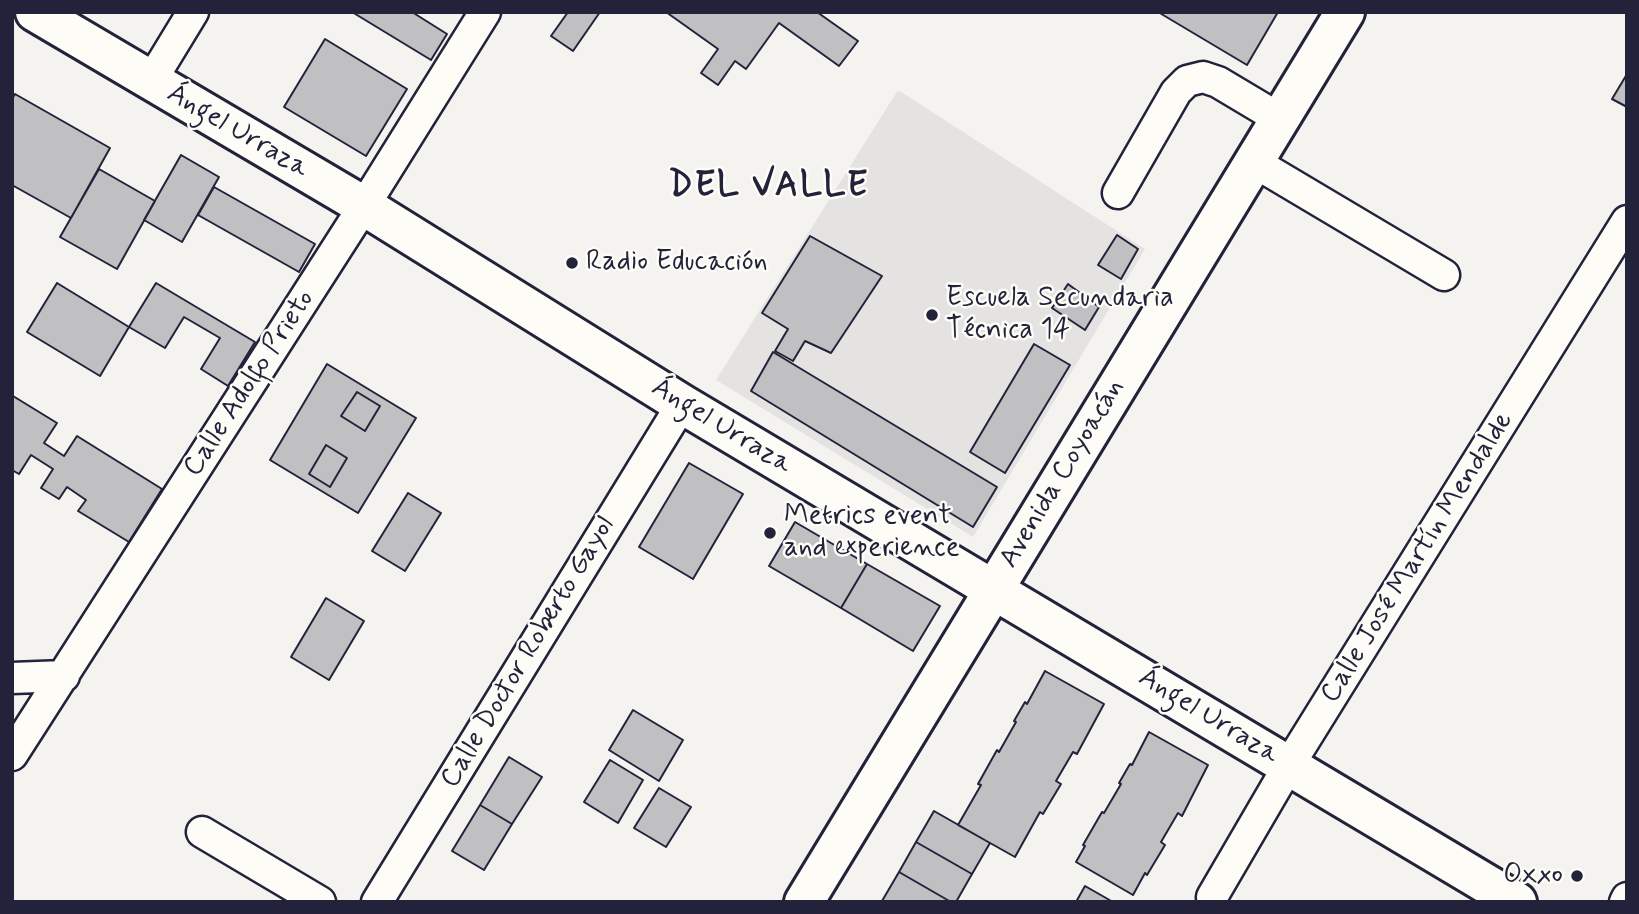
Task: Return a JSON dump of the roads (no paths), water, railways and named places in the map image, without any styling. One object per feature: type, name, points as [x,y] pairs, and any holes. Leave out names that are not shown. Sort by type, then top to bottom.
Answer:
[{"type":"main road","name":"Ángel Urraza","points":[[35,12],[364,206],[682,404],[1517,902]]},
{"type":"main road","name":"Avenida Coyoacán","points":[[804,902],[1345,12]]},
{"type":"street","points":[[151,81],[193,12]]},
{"type":"street","name":"Calle Adolfo Prieto","points":[[12,755],[364,206],[485,12]]},
{"type":"street","points":[[1118,192],[1176,92],[1187,81],[1203,77],[1218,82],[1280,119]]},
{"type":"street","points":[[1254,162],[1444,275]]},
{"type":"street","name":"Calle José Martín Mendalde","points":[[1207,900],[1627,221]]},
{"type":"street","name":"Calle Doctor Roberto Gayol","points":[[377,902],[682,404]]},
{"type":"street","points":[[12,678],[64,676]]},
{"type":"street","points":[[202,832],[320,902]]},
{"type":"place","name":"Radio Educación","points":[[572,263]]},
{"type":"place","name":"Escuela Secundaria Técnica 14","points":[[932,315]]},
{"type":"place","name":"Metrics event and experience","points":[[770,533]]},
{"type":"place","name":"Oxxo","points":[[1577,876]]},
{"type":"district","name":"DEL VALLE","points":[[769,188]]}]
